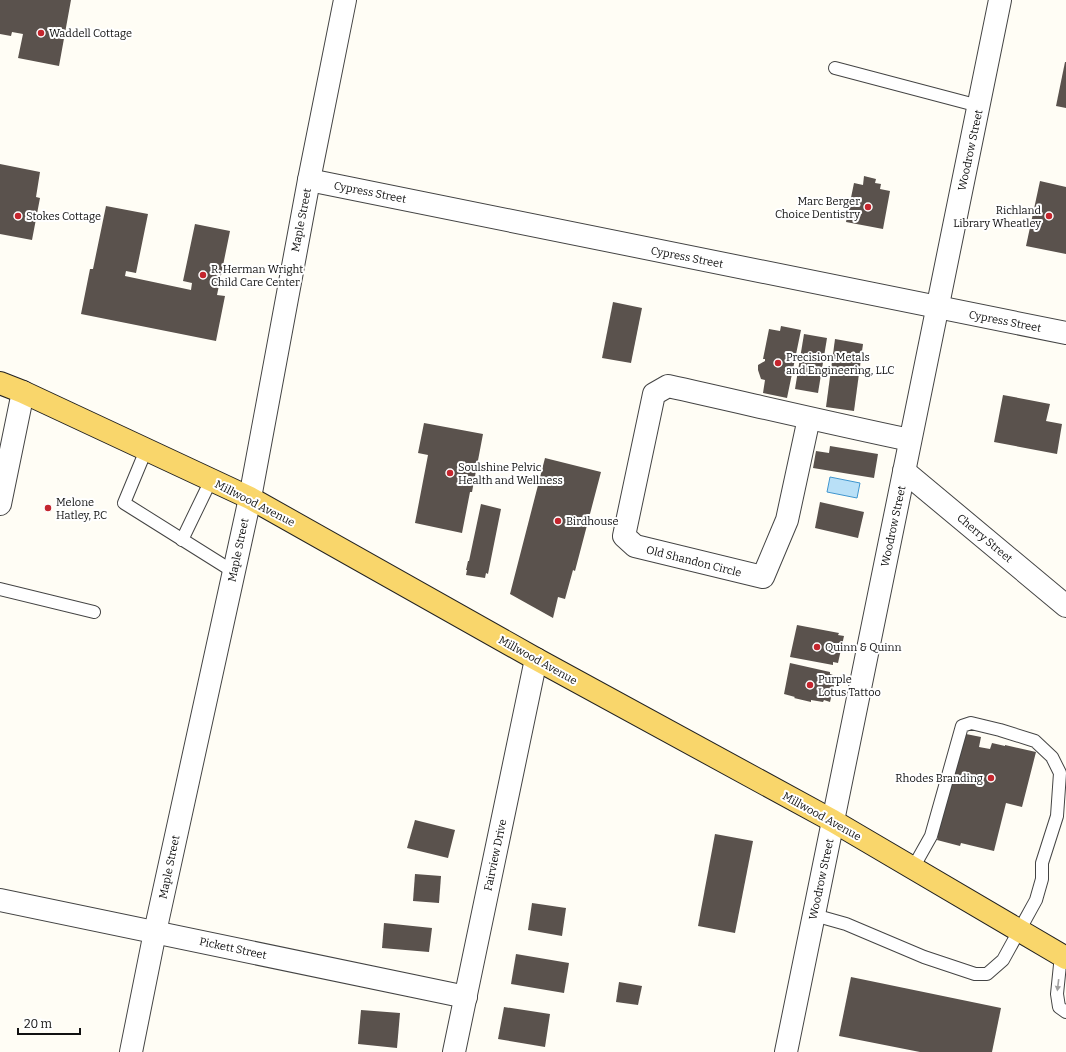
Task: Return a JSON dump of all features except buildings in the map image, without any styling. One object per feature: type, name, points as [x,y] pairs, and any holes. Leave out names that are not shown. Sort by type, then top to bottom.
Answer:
[{"type":"main road","name":"Millwood Avenue","points":[[0,383],[23,392],[250,498],[536,659],[833,821],[1019,930],[1064,954]]},
{"type":"street","name":"Maple Street","points":[[131,1052],[155,932],[250,498],[309,180],[345,0]]},
{"type":"street","name":"Woodrow Street","points":[[786,1052],[1000,0]]},
{"type":"street","name":"Cypress Street","points":[[309,180],[1066,333]]},
{"type":"street","name":"Old Shandon Circle","points":[[809,418],[787,520],[763,577],[635,546],[624,536],[654,394],[668,386],[910,440]]},
{"type":"street","points":[[0,504],[23,392]]},
{"type":"street","name":"Cherry Street","points":[[904,471],[1066,606]]},
{"type":"street","name":"Fairview Drive","points":[[454,1052],[536,659]]},
{"type":"street","name":"Pickett Street","points":[[0,900],[466,997]]},
{"type":"lane","points":[[835,68],[978,106]]},
{"type":"lane","points":[[146,450],[124,503],[234,572]]},
{"type":"lane","points":[[182,540],[211,480]]},
{"type":"lane","points":[[0,589],[94,612]]},
{"type":"lane","points":[[814,915],[846,924],[924,957],[975,974],[987,974],[1003,960],[1036,900],[1042,878],[1042,863],[1057,816],[1060,773],[1052,757],[1036,741],[971,723],[962,726],[931,836],[913,868]]},
{"type":"lane","points":[[1064,954],[1057,994],[1059,1007],[1066,1012]]},
{"type":"water","points":[[830,477],[860,483],[857,498],[827,492]]},
{"type":"place","name":"Waddell Cottage","points":[[41,33]]},
{"type":"place","name":"Marc Berger Choice Dentistry","points":[[868,207]]},
{"type":"place","name":"Stokes Cottage","points":[[18,216]]},
{"type":"place","name":"Richland Library Wheatley","points":[[1049,216]]},
{"type":"place","name":"R. Herman Wright Child Care Center","points":[[203,275]]},
{"type":"place","name":"Precision Metals and Engineering, LLC","points":[[778,363]]},
{"type":"place","name":"Soulshine Pelvic Health and Wellness","points":[[450,473]]},
{"type":"place","name":"Melone Hatley, P.C","points":[[48,508]]},
{"type":"place","name":"Birdhouse","points":[[558,521]]},
{"type":"place","name":"Quinn & Quinn","points":[[817,647]]},
{"type":"place","name":"Purple Lotus Tattoo","points":[[810,685]]},
{"type":"place","name":"Rhodes Branding","points":[[991,778]]}]
